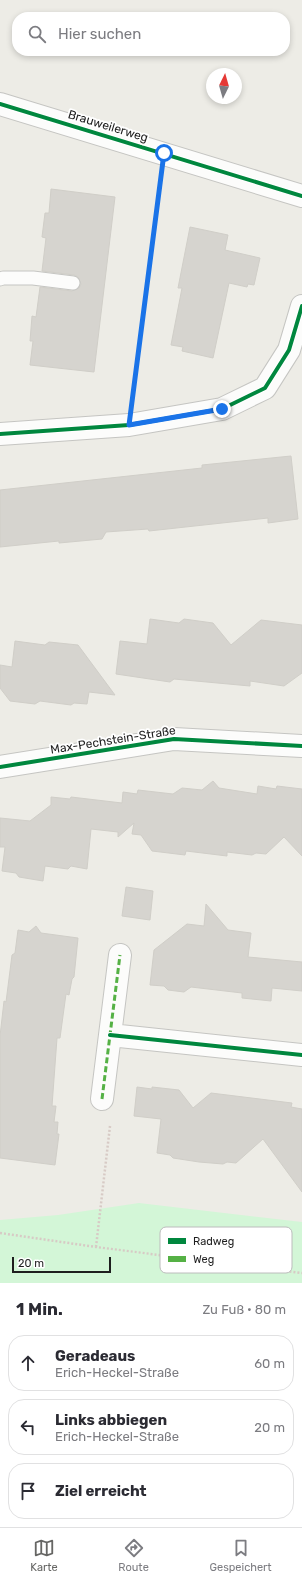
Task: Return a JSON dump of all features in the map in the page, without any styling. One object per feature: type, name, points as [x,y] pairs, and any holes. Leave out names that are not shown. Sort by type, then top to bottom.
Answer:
[{"type":"street","name":"Brauweilerweg","points":[[0,104],[302,196]]},
{"type":"street","points":[[0,434],[129,425],[222,409],[265,388],[290,350],[302,306]]},
{"type":"street","name":"Max-Pechstein-Straße","points":[[0,767],[174,738],[302,746]]},
{"type":"street","points":[[102,1099],[120,955]]},
{"type":"street","points":[[110,1035],[302,1055]]},
{"type":"lane","points":[[0,279],[33,278],[73,283]]},
{"type":"path","points":[[129,425],[164,153]]},
{"type":"path","points":[[96,1247],[111,1116],[102,1099]]},
{"type":"path","points":[[0,1233],[160,1255]]},
{"type":"path","points":[[292,1272],[302,1273]]},
{"type":"green space","points":[[139,1203],[302,1222],[302,1283],[0,1283],[0,1220],[58,1215]]},
{"type":"building","points":[[51,189],[115,197],[94,372],[30,365],[33,341],[30,341],[32,316],[36,317],[40,287],[72,291],[79,288],[81,284],[78,277],[74,275],[42,271],[46,238],[42,237],[45,213],[49,213]]},
{"type":"building","points":[[190,227],[228,235],[225,250],[260,258],[254,285],[248,284],[247,287],[229,283],[213,358],[182,351],[183,347],[171,345],[182,288],[178,288]]},
{"type":"building","points":[[291,456],[298,519],[268,523],[268,518],[149,531],[148,529],[106,532],[102,539],[59,543],[59,541],[0,547],[0,490],[202,468],[202,465]]},
{"type":"building","points":[[150,619],[179,623],[184,619],[213,623],[231,645],[261,620],[302,625],[302,673],[284,686],[250,681],[250,686],[174,679],[170,682],[116,674],[120,641],[147,644]]},
{"type":"building","points":[[15,641],[45,645],[49,642],[78,645],[115,695],[89,692],[87,704],[74,703],[71,705],[40,701],[35,704],[10,701],[0,688],[0,665],[12,667]]},
{"type":"building","points":[[213,781],[219,788],[257,794],[258,786],[276,789],[277,786],[302,789],[302,856],[284,837],[266,854],[256,853],[252,855],[227,852],[227,856],[186,851],[185,855],[152,851],[141,835],[132,834],[134,823],[118,837],[118,832],[91,829],[87,869],[71,866],[68,869],[45,866],[43,881],[19,877],[16,873],[2,871],[5,847],[0,847],[0,818],[30,821],[51,805],[51,797],[70,799],[71,797],[122,803],[123,792],[137,794],[138,790],[173,794],[182,788],[202,790]]},
{"type":"building","points":[[126,887],[153,891],[150,920],[122,916]]},
{"type":"building","points":[[206,904],[228,930],[251,933],[248,957],[302,962],[302,991],[272,988],[271,1001],[242,998],[242,993],[191,987],[184,992],[168,990],[164,986],[150,985],[154,950],[187,924],[204,926]]},
{"type":"building","points":[[36,926],[41,933],[78,938],[74,977],[72,979],[69,995],[66,994],[60,1038],[57,1038],[52,1106],[56,1106],[54,1122],[58,1122],[57,1134],[59,1134],[55,1165],[0,1158],[0,1036],[4,1001],[6,1002],[12,955],[15,953],[18,930],[29,932]]},
{"type":"building","points":[[137,1087],[179,1090],[193,1108],[211,1093],[292,1103],[291,1107],[302,1109],[302,1192],[263,1139],[236,1163],[227,1162],[223,1164],[199,1162],[173,1158],[170,1155],[157,1153],[161,1119],[134,1116]]},
{"type":"marked path","points":[[102,1099],[120,955]]},
{"type":"cycle path","points":[[0,104],[302,196]]},
{"type":"cycle path","points":[[0,434],[129,425],[222,409],[265,388],[289,350],[302,306]]},
{"type":"cycle path","points":[[0,767],[174,739],[302,746]]},
{"type":"cycle path","points":[[110,1035],[302,1055]]},
{"type":"route","points":[[164,153],[129,425],[222,409]]}]
